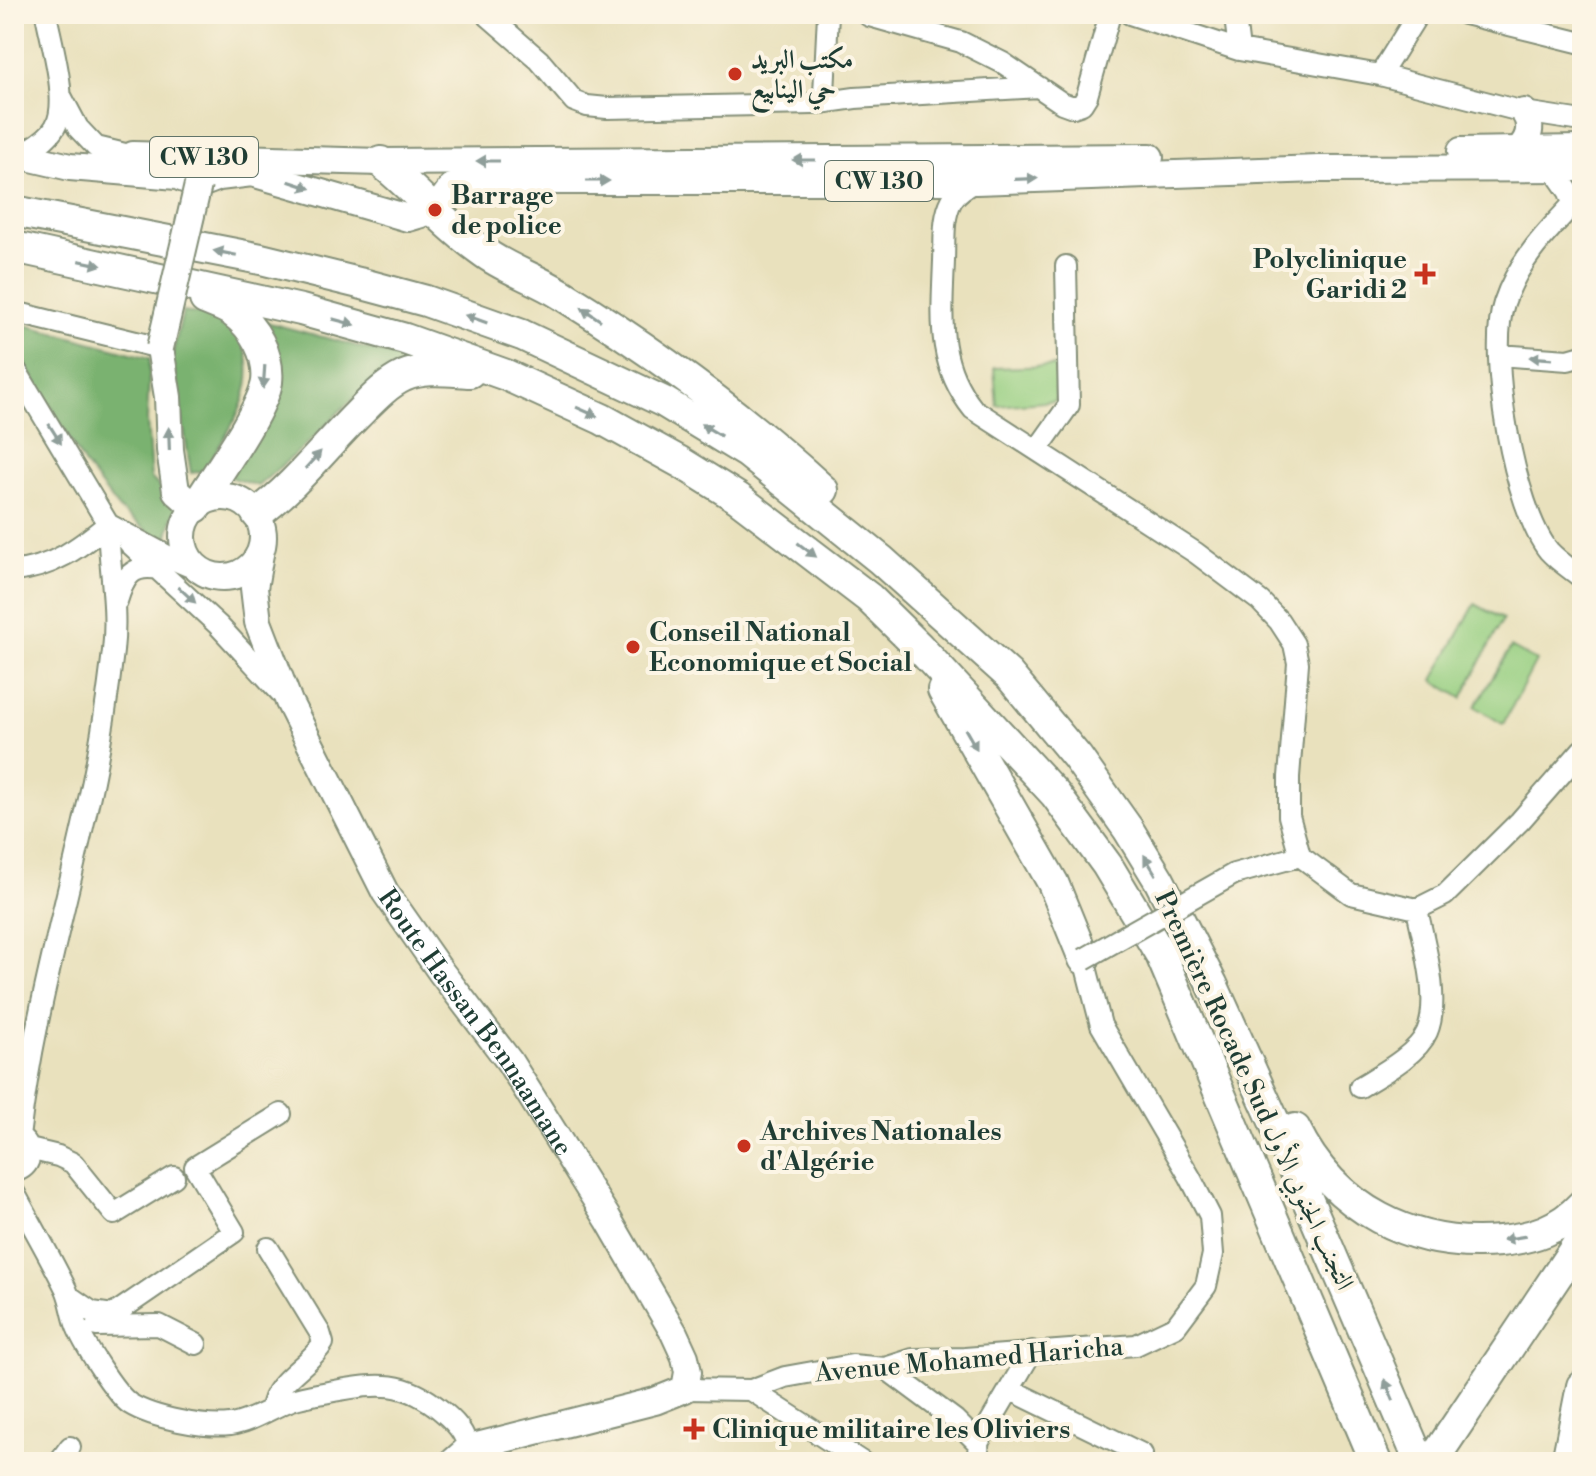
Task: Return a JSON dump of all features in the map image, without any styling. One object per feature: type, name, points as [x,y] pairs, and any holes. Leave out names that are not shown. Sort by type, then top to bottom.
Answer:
[{"type":"highway","points":[[381,162],[418,192],[448,226],[489,256],[559,292],[667,365],[790,459],[915,574],[1009,675]]},
{"type":"highway","name":"Première Rocade Sud التجنب الجنوبي الأول","points":[[14,211],[261,259],[426,301],[522,335],[664,402],[748,453],[881,560],[1009,675],[1077,757],[1128,829],[1159,880],[1212,984],[1273,1119],[1420,1462]]},
{"type":"highway","name":"Première Rocade Sud التجنب الجنوبي الأول","points":[[14,247],[301,310],[405,339],[506,375],[602,419],[680,462],[738,498],[869,598],[919,647],[1055,794],[1107,865],[1161,955],[1376,1462]]},
{"type":"highway","points":[[155,277],[233,311],[264,350],[267,382],[258,404],[195,507]]},
{"type":"highway","points":[[257,514],[278,499],[381,391],[405,376],[432,369],[506,375]]},
{"type":"highway","points":[[919,647],[1053,883],[1084,959]]},
{"type":"highway","points":[[1212,984],[1243,1023],[1315,1163],[1336,1188],[1390,1225],[1432,1238],[1508,1240],[1548,1230],[1564,1222],[1582,1205]]},
{"type":"highway","points":[[1457,1447],[1582,1238]]},
{"type":"highway","points":[[1432,1462],[1457,1447],[1582,1266]]},
{"type":"highway","points":[[1567,1462],[1582,1386]]},
{"type":"main road","points":[[1518,150],[1529,135],[1529,122],[1524,112]]},
{"type":"main road","name":"CW 130","points":[[18,152],[381,162],[1078,159],[1582,149]]},
{"type":"main road","points":[[18,152],[70,167],[177,176],[198,185],[160,348],[168,397],[170,450],[176,491],[195,507]]},
{"type":"main road","name":"CW 130","points":[[198,185],[235,173],[252,173],[408,218],[435,210],[452,187],[482,181],[976,181],[1319,169],[1582,168]]},
{"type":"main road","points":[[228,496],[239,499],[257,514],[264,538],[260,554],[248,569],[238,575],[210,575],[194,565],[183,542],[183,529],[195,507],[216,497],[228,496]]},
{"type":"main road","name":"Route Hassan Bennaamane","points":[[260,554],[254,588],[261,657]]},
{"type":"main road","name":"Route Hassan Bennaamane","points":[[210,575],[246,612],[261,657],[289,702],[385,892],[509,1061],[608,1219],[685,1357],[688,1372],[685,1389]]},
{"type":"main road","name":"Avenue Mohamed Haricha","points":[[463,1457],[655,1401],[685,1389]]},
{"type":"street","points":[[46,14],[61,96],[78,128],[96,147],[129,155]]},
{"type":"street","points":[[486,14],[539,60],[574,101],[587,106],[813,104],[855,98],[1039,87]]},
{"type":"street","points":[[813,104],[824,94],[828,14]]},
{"type":"street","points":[[869,16],[961,42],[1003,63],[1068,106],[1082,104],[1087,96],[1110,14]]},
{"type":"street","points":[[1130,14],[1239,50],[1380,75],[1524,112],[1582,121]]},
{"type":"street","points":[[1380,75],[1418,14]]},
{"type":"street","points":[[1465,14],[1582,43]]},
{"type":"street","points":[[1235,15],[1239,50]]},
{"type":"street","points":[[18,152],[44,140],[57,126],[61,96]]},
{"type":"street","points":[[1553,169],[1578,200],[1535,246],[1514,276],[1502,307],[1499,355],[1506,435],[1526,510],[1549,551],[1582,578]]},
{"type":"street","points":[[909,181],[932,194],[946,215]]},
{"type":"street","points":[[976,181],[957,193],[946,215],[943,343],[960,392],[973,409],[1196,553],[1260,601],[1279,621],[1294,644],[1298,663],[1289,816],[1300,856],[1351,894],[1417,909],[1445,895],[1520,821],[1582,750]]},
{"type":"street","points":[[1037,450],[1069,405],[1066,266]]},
{"type":"street","points":[[14,312],[160,348]]},
{"type":"street","points":[[1499,355],[1568,360],[1582,356]]},
{"type":"street","points":[[14,367],[108,524],[218,625],[261,657]]},
{"type":"street","points":[[14,571],[38,569],[68,555],[108,524]]},
{"type":"street","points":[[108,524],[210,575]]},
{"type":"street","points":[[14,1172],[26,1166],[30,1155],[21,1141],[25,1082],[60,916],[88,807],[113,650],[116,605],[108,524]]},
{"type":"street","points":[[116,605],[123,580],[130,573],[148,567],[158,569]]},
{"type":"street","points":[[1084,959],[1234,874],[1300,856]]},
{"type":"street","points":[[1360,1087],[1400,1063],[1427,1033],[1433,991],[1417,909]]},
{"type":"street","name":"Avenue Mohamed Haricha","points":[[685,1389],[751,1390],[785,1377],[852,1365],[885,1368],[913,1359],[1136,1345],[1176,1326],[1206,1286],[1213,1254],[1210,1216],[1101,1025],[1084,959]]},
{"type":"street","points":[[69,1296],[92,1312],[113,1315],[234,1232],[195,1167],[281,1114]]},
{"type":"street","points":[[21,1141],[73,1163],[114,1214],[174,1177]]},
{"type":"street","points":[[14,1192],[69,1296],[76,1326],[118,1394],[141,1410],[202,1426],[219,1426],[235,1424],[295,1399],[376,1384],[392,1385],[410,1390],[431,1402],[459,1425],[463,1457]]},
{"type":"street","points":[[268,1248],[320,1333],[323,1343],[318,1352],[275,1394],[271,1409]]},
{"type":"street","points":[[76,1326],[159,1325],[196,1344]]},
{"type":"street","points":[[885,1368],[955,1420],[979,1452],[1032,1351]]},
{"type":"street","points":[[751,1390],[862,1462]]},
{"type":"street","points":[[1011,1390],[1142,1454]]},
{"type":"green space","points":[[183,312],[217,316],[230,321],[241,337],[248,362],[248,379],[239,411],[204,471],[191,473],[172,356]]},
{"type":"green space","points":[[262,321],[417,362],[391,368],[258,486],[228,477],[276,384]]},
{"type":"green space","points":[[14,322],[150,358],[147,420],[151,478],[179,507],[172,518],[166,545],[119,509],[85,465],[14,345]]},
{"type":"green space","points":[[1055,366],[1056,401],[997,406],[994,368]]},
{"type":"green space","points":[[1475,604],[1503,619],[1462,698],[1433,680]]},
{"type":"green space","points":[[1511,647],[1536,661],[1503,724],[1475,707]]},
{"type":"place","name":"مكتب البريد حي الينابيع","points":[[735,74]]},
{"type":"place","name":"Barrage de police","points":[[435,210]]},
{"type":"place","name":"Polyclinique Garidi 2","points":[[1425,274]]},
{"type":"place","name":"Conseil National Economique et Social","points":[[633,647]]},
{"type":"place","name":"Archives Nationales d'Algérie","points":[[744,1146]]},
{"type":"place","name":"Clinique militaire les Oliviers","points":[[694,1429]]}]
